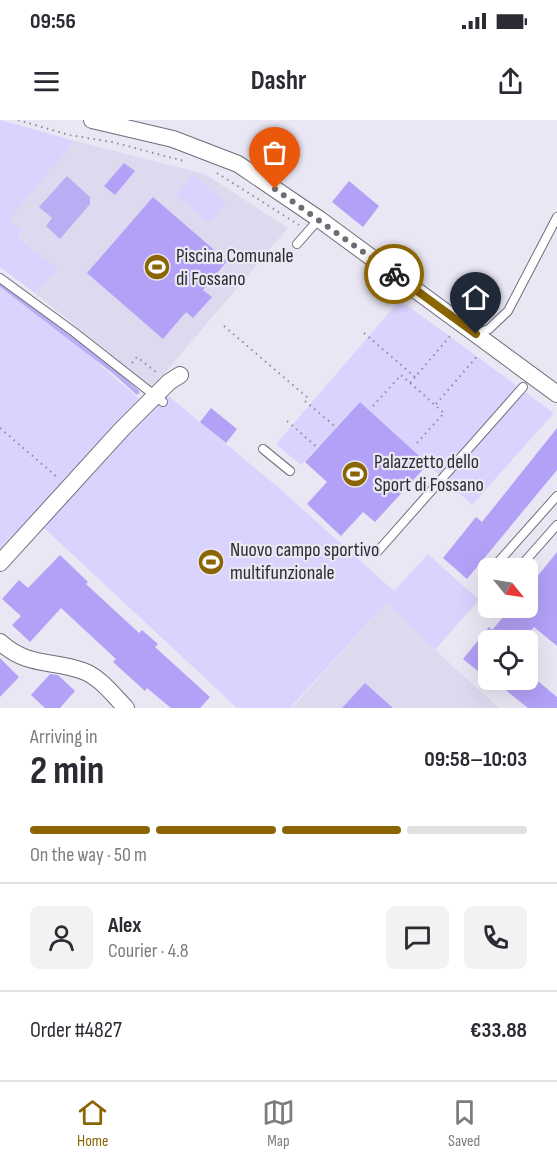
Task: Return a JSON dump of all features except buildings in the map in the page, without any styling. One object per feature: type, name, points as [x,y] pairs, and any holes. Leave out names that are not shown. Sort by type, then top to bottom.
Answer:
[{"type":"street","points":[[92,120],[173,139],[238,165],[319,219],[557,394]]},
{"type":"street","points":[[4,558],[114,437],[159,400],[175,379]]},
{"type":"street","points":[[0,642],[21,658],[84,671],[93,676],[126,708]]},
{"type":"lane","points":[[476,334],[489,329],[508,311],[557,217]]},
{"type":"lane","points":[[297,244],[319,219]]},
{"type":"lane","points":[[0,278],[159,400]]},
{"type":"lane","points":[[378,551],[523,387]]},
{"type":"lane","points":[[263,449],[290,471]]},
{"type":"lane","points":[[502,558],[557,496]]},
{"type":"lane","points":[[528,558],[557,525]]},
{"type":"path","points":[[224,326],[337,428]]},
{"type":"path","points":[[364,333],[415,377]]},
{"type":"path","points":[[410,382],[452,334]]},
{"type":"path","points":[[435,405],[479,354]]},
{"type":"path","points":[[124,371],[137,357],[175,379]]},
{"type":"path","points":[[373,406],[401,375],[410,382],[444,413],[417,442]]},
{"type":"path","points":[[287,422],[318,448]]},
{"type":"path","points":[[0,428],[58,479]]},
{"type":"shaded area","points":[[0,120],[75,141],[9,219],[22,230],[18,237],[58,269],[35,293],[0,267]]},
{"type":"shaded area","points":[[75,141],[205,174],[288,228],[152,388],[35,293],[57,269],[18,236],[8,219]]},
{"type":"shaded area","points":[[193,174],[226,203],[208,223],[176,194]]},
{"type":"shaded area","points":[[67,176],[90,197],[90,204],[60,239],[46,226],[52,218],[39,207]]},
{"type":"shaded area","points":[[0,277],[139,399],[0,551]]},
{"type":"shaded area","points":[[400,300],[554,413],[472,505],[360,402],[301,465],[276,444]]},
{"type":"shaded area","name":"Nuovo campo sportivo multifunzionale","points":[[166,394],[279,488],[394,591],[428,554],[478,601],[435,650],[387,602],[290,708],[237,708],[43,527]]},
{"type":"shaded area","points":[[387,602],[435,650],[499,708],[292,708]]},
{"type":"waterway","points":[[0,284],[116,373],[137,392]]},
{"type":"way so far","points":[[275,189],[394,274]]},
{"type":"place","name":"Piscina Comunale di Fossano","points":[[157,267]]},
{"type":"place","name":"Palazzetto dello Sport di Fossano","points":[[355,474]]},
{"type":"place","name":"Nuovo campo sportivo multifunzionale","points":[[211,562]]},
{"type":"route","points":[[394,274],[476,334]]}]
